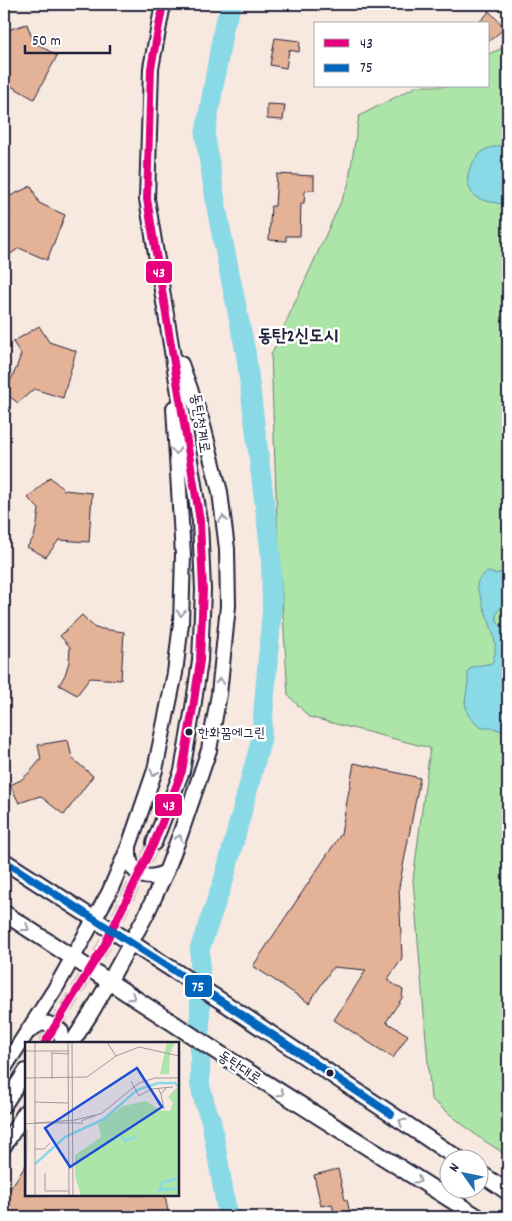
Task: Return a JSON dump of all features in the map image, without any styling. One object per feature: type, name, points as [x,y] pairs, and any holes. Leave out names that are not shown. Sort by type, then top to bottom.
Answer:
[{"type":"main road","points":[[4,861],[164,966],[226,1004],[442,1148]]},
{"type":"main road","name":"동탄대로","points":[[4,913],[225,1057],[478,1217]]},
{"type":"main road","points":[[490,1180],[508,1192]]},
{"type":"street","name":"동탄청계로","points":[[154,843],[182,771],[200,661],[203,590],[200,520],[147,199],[151,68],[162,4]]},
{"type":"street","points":[[4,1068],[55,990],[109,893],[129,846],[156,770],[175,673],[181,623],[183,555],[169,332]]},
{"type":"street","points":[[72,1042],[109,982],[146,915],[166,872],[208,750],[219,694],[228,606],[227,549],[220,492],[202,422],[169,332]]},
{"type":"street","points":[[129,846],[128,856],[136,872],[145,876],[156,877],[166,872]]},
{"type":"street","points":[[27,1032],[40,1023],[50,1024],[61,1031],[64,1042]]},
{"type":"street","points":[[4,1105],[25,1073]]},
{"type":"street","points":[[4,1146],[25,1113]]},
{"type":"green space","points":[[508,46],[508,1156],[477,1136],[431,1099],[413,880],[430,748],[309,717],[288,695],[277,520],[271,355],[348,186],[359,116],[413,88],[490,88],[490,53]]},
{"type":"water","points":[[508,133],[508,206],[485,201],[473,195],[469,187],[468,176],[471,166],[477,157],[485,150],[502,144]]},
{"type":"water","points":[[507,566],[508,606],[502,606],[496,614],[497,622],[501,626],[508,628],[508,733],[493,728],[482,728],[477,725],[468,715],[465,702],[468,671],[472,667],[492,663],[495,655],[494,638],[477,587],[478,582],[486,573],[495,574],[503,572]]},
{"type":"building","points":[[488,10],[505,28],[490,40],[490,22],[479,22],[488,13]]},
{"type":"building","points":[[27,24],[33,41],[57,56],[34,99],[4,82],[4,31]]},
{"type":"building","points":[[275,38],[300,41],[299,52],[289,50],[286,68],[270,65]]},
{"type":"building","points":[[267,104],[285,105],[283,120],[267,119]]},
{"type":"building","points":[[277,174],[314,176],[314,190],[305,191],[304,203],[301,203],[300,236],[286,236],[286,241],[269,240],[271,206],[275,206]]},
{"type":"building","points":[[31,186],[39,203],[65,215],[47,260],[19,248],[4,259],[4,226],[10,212],[4,199]]},
{"type":"building","points":[[39,326],[49,342],[76,351],[63,398],[34,389],[18,403],[4,392],[4,387],[10,381],[21,354],[13,342]]},
{"type":"building","points":[[50,477],[64,490],[92,493],[89,542],[59,540],[46,557],[27,547],[34,537],[39,509],[28,498]]},
{"type":"building","points":[[82,615],[95,628],[124,632],[121,680],[90,678],[77,695],[59,685],[65,675],[69,662],[70,647],[60,636]]},
{"type":"building","points":[[68,740],[72,758],[93,776],[64,815],[40,796],[19,803],[10,785],[21,780],[41,759],[38,745]]},
{"type":"building","points":[[354,763],[420,778],[399,887],[402,959],[387,980],[403,990],[402,998],[386,1022],[408,1035],[393,1058],[334,1020],[366,970],[333,967],[309,1003],[253,966],[341,834]]},
{"type":"building","points":[[25,1166],[25,1196],[165,1196],[169,1217],[4,1217],[4,1198]]},
{"type":"building","points":[[338,1169],[350,1213],[348,1213],[348,1217],[335,1217],[332,1204],[321,1206],[314,1175]]},
{"type":"waterway","points":[[228,1217],[211,1120],[200,1085],[200,948],[224,879],[261,740],[272,610],[271,556],[246,354],[218,216],[205,135],[224,26],[232,4]]},
{"type":"tunnel","points":[[45,1042],[104,946],[154,843]]},
{"type":"transit line","name":"43","points":[[45,1042],[104,946],[154,843],[182,771],[200,661],[203,590],[200,521],[147,199],[151,68],[163,4]]},
{"type":"transit line","name":"75","points":[[4,861],[226,1004],[391,1114]]},
{"type":"place","name":"한화꿈에그린","points":[[189,732]]},
{"type":"district","name":"동탄2신도시","points":[[298,335]]}]
